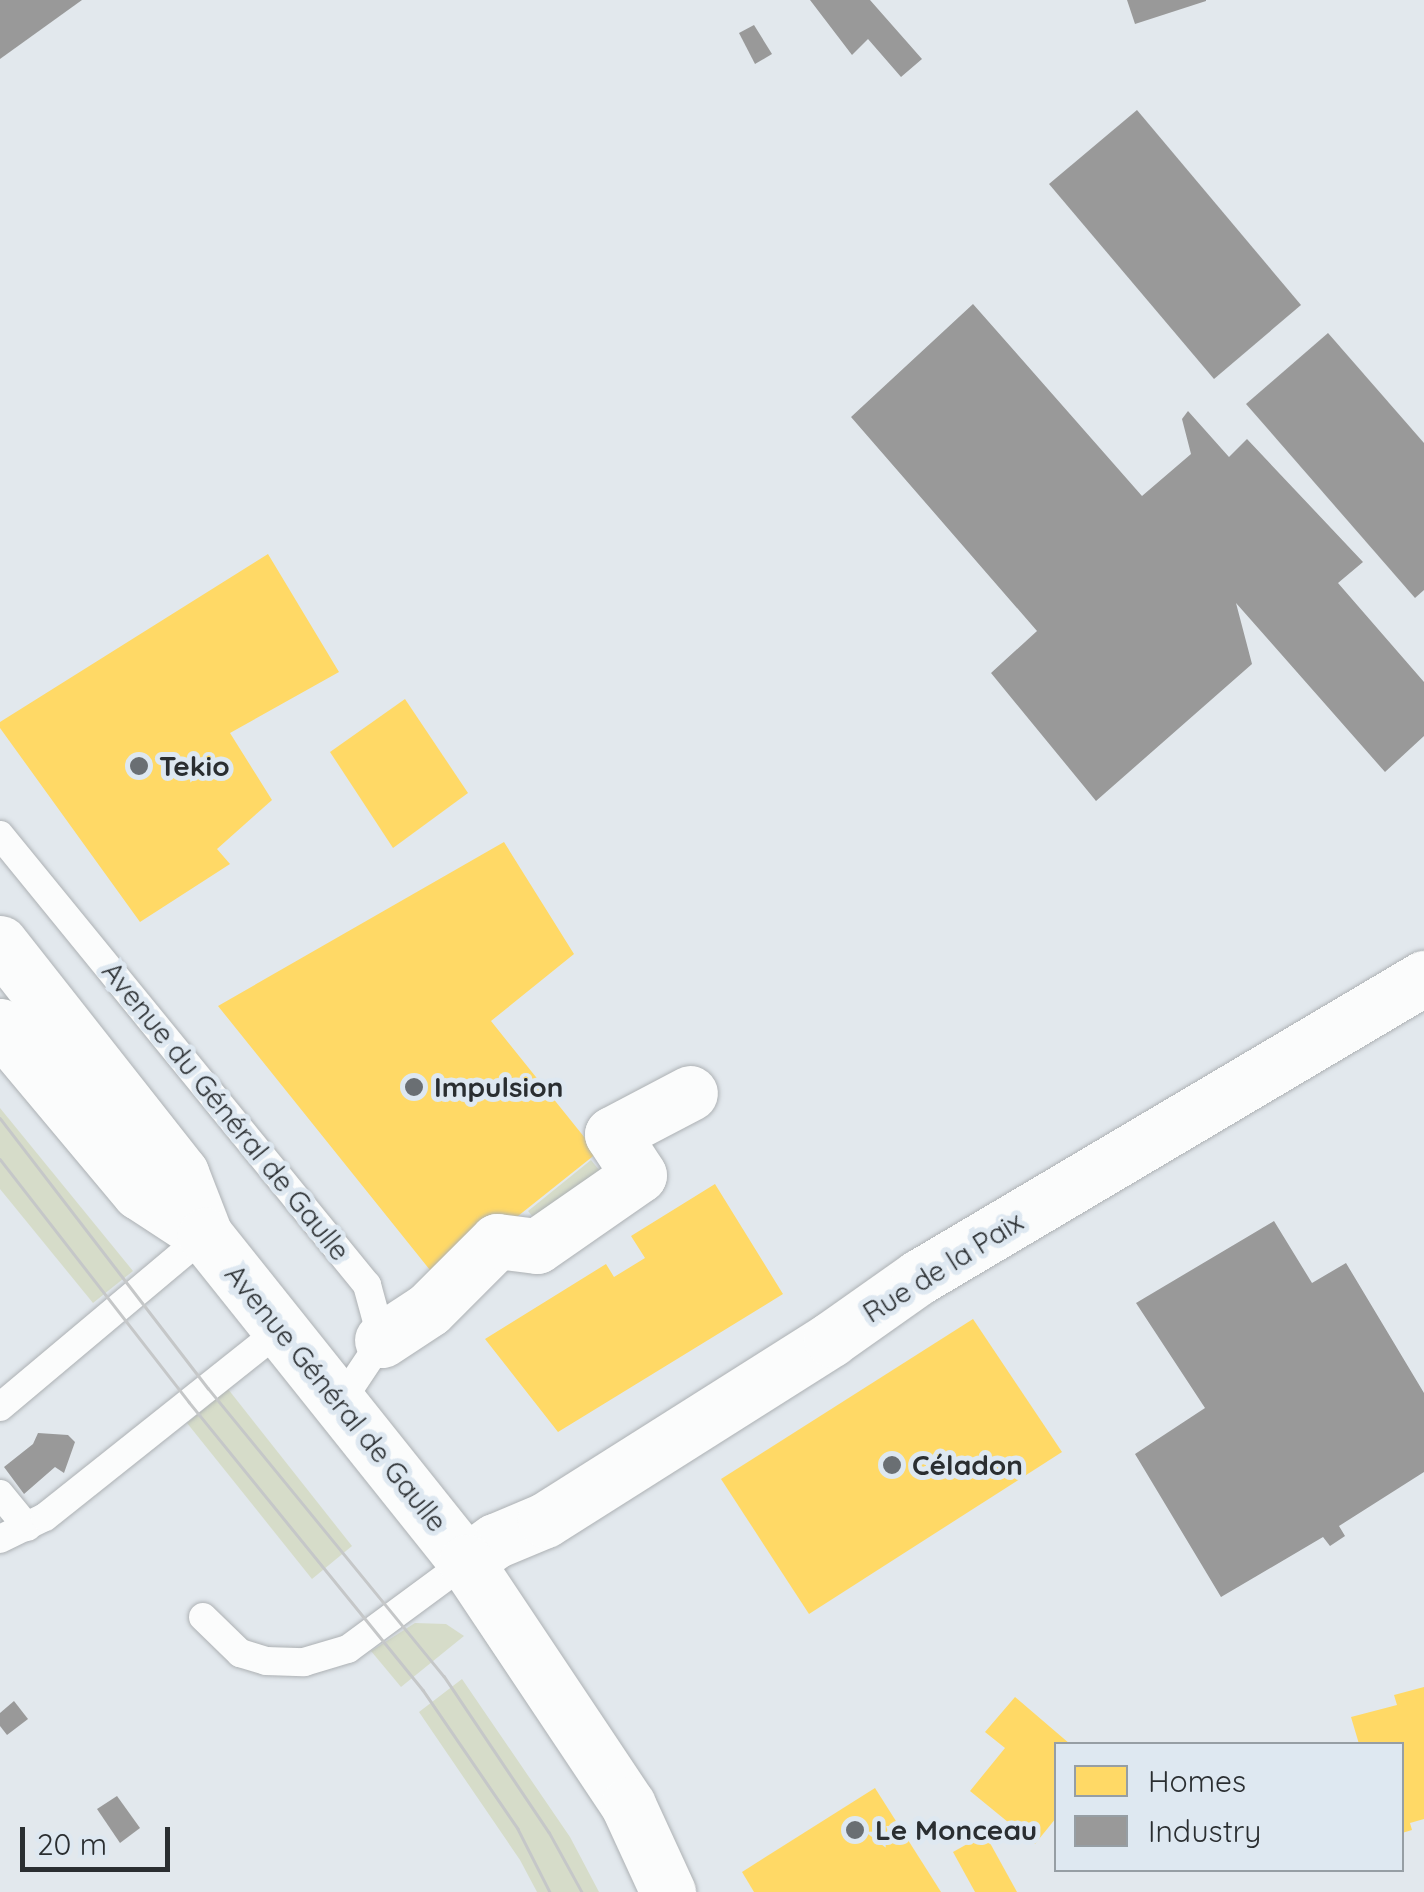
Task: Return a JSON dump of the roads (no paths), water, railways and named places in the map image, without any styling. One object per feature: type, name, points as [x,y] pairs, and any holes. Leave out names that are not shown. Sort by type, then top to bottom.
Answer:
[{"type":"street","name":"Avenue Général de Gaulle","points":[[0,943],[182,1173],[205,1235]]},
{"type":"street","name":"Rue de la Paix","points":[[466,1562],[496,1542],[545,1520],[832,1340],[919,1277],[1422,985]]},
{"type":"street","name":"Avenue Général de Gaulle","points":[[0,1026],[139,1192],[205,1235],[466,1562],[628,1805],[668,1892]]},
{"type":"street","points":[[382,1340],[429,1309],[498,1242],[538,1246],[640,1175],[612,1134],[690,1093]]},
{"type":"lane","name":"Avenue du Général de Gaulle","points":[[0,835],[367,1285],[382,1340]]},
{"type":"lane","points":[[0,1407],[205,1235]]},
{"type":"lane","points":[[0,1540],[26,1527],[281,1329]]},
{"type":"lane","points":[[340,1403],[382,1340]]},
{"type":"lane","points":[[0,1494],[26,1527]]},
{"type":"lane","points":[[203,1617],[240,1653],[266,1662],[304,1662],[348,1649],[466,1562]]},
{"type":"tram line","points":[[0,1118],[208,1388],[444,1676],[549,1832],[582,1892]]},
{"type":"tram line","points":[[0,1159],[189,1402],[423,1690],[518,1829],[550,1892]]},
{"type":"place","name":"Tekio","points":[[139,766]]},
{"type":"place","name":"Impulsion","points":[[414,1087]]},
{"type":"place","name":"Céladon","points":[[892,1465]]},
{"type":"place","name":"Le Monceau","points":[[855,1830]]}]
